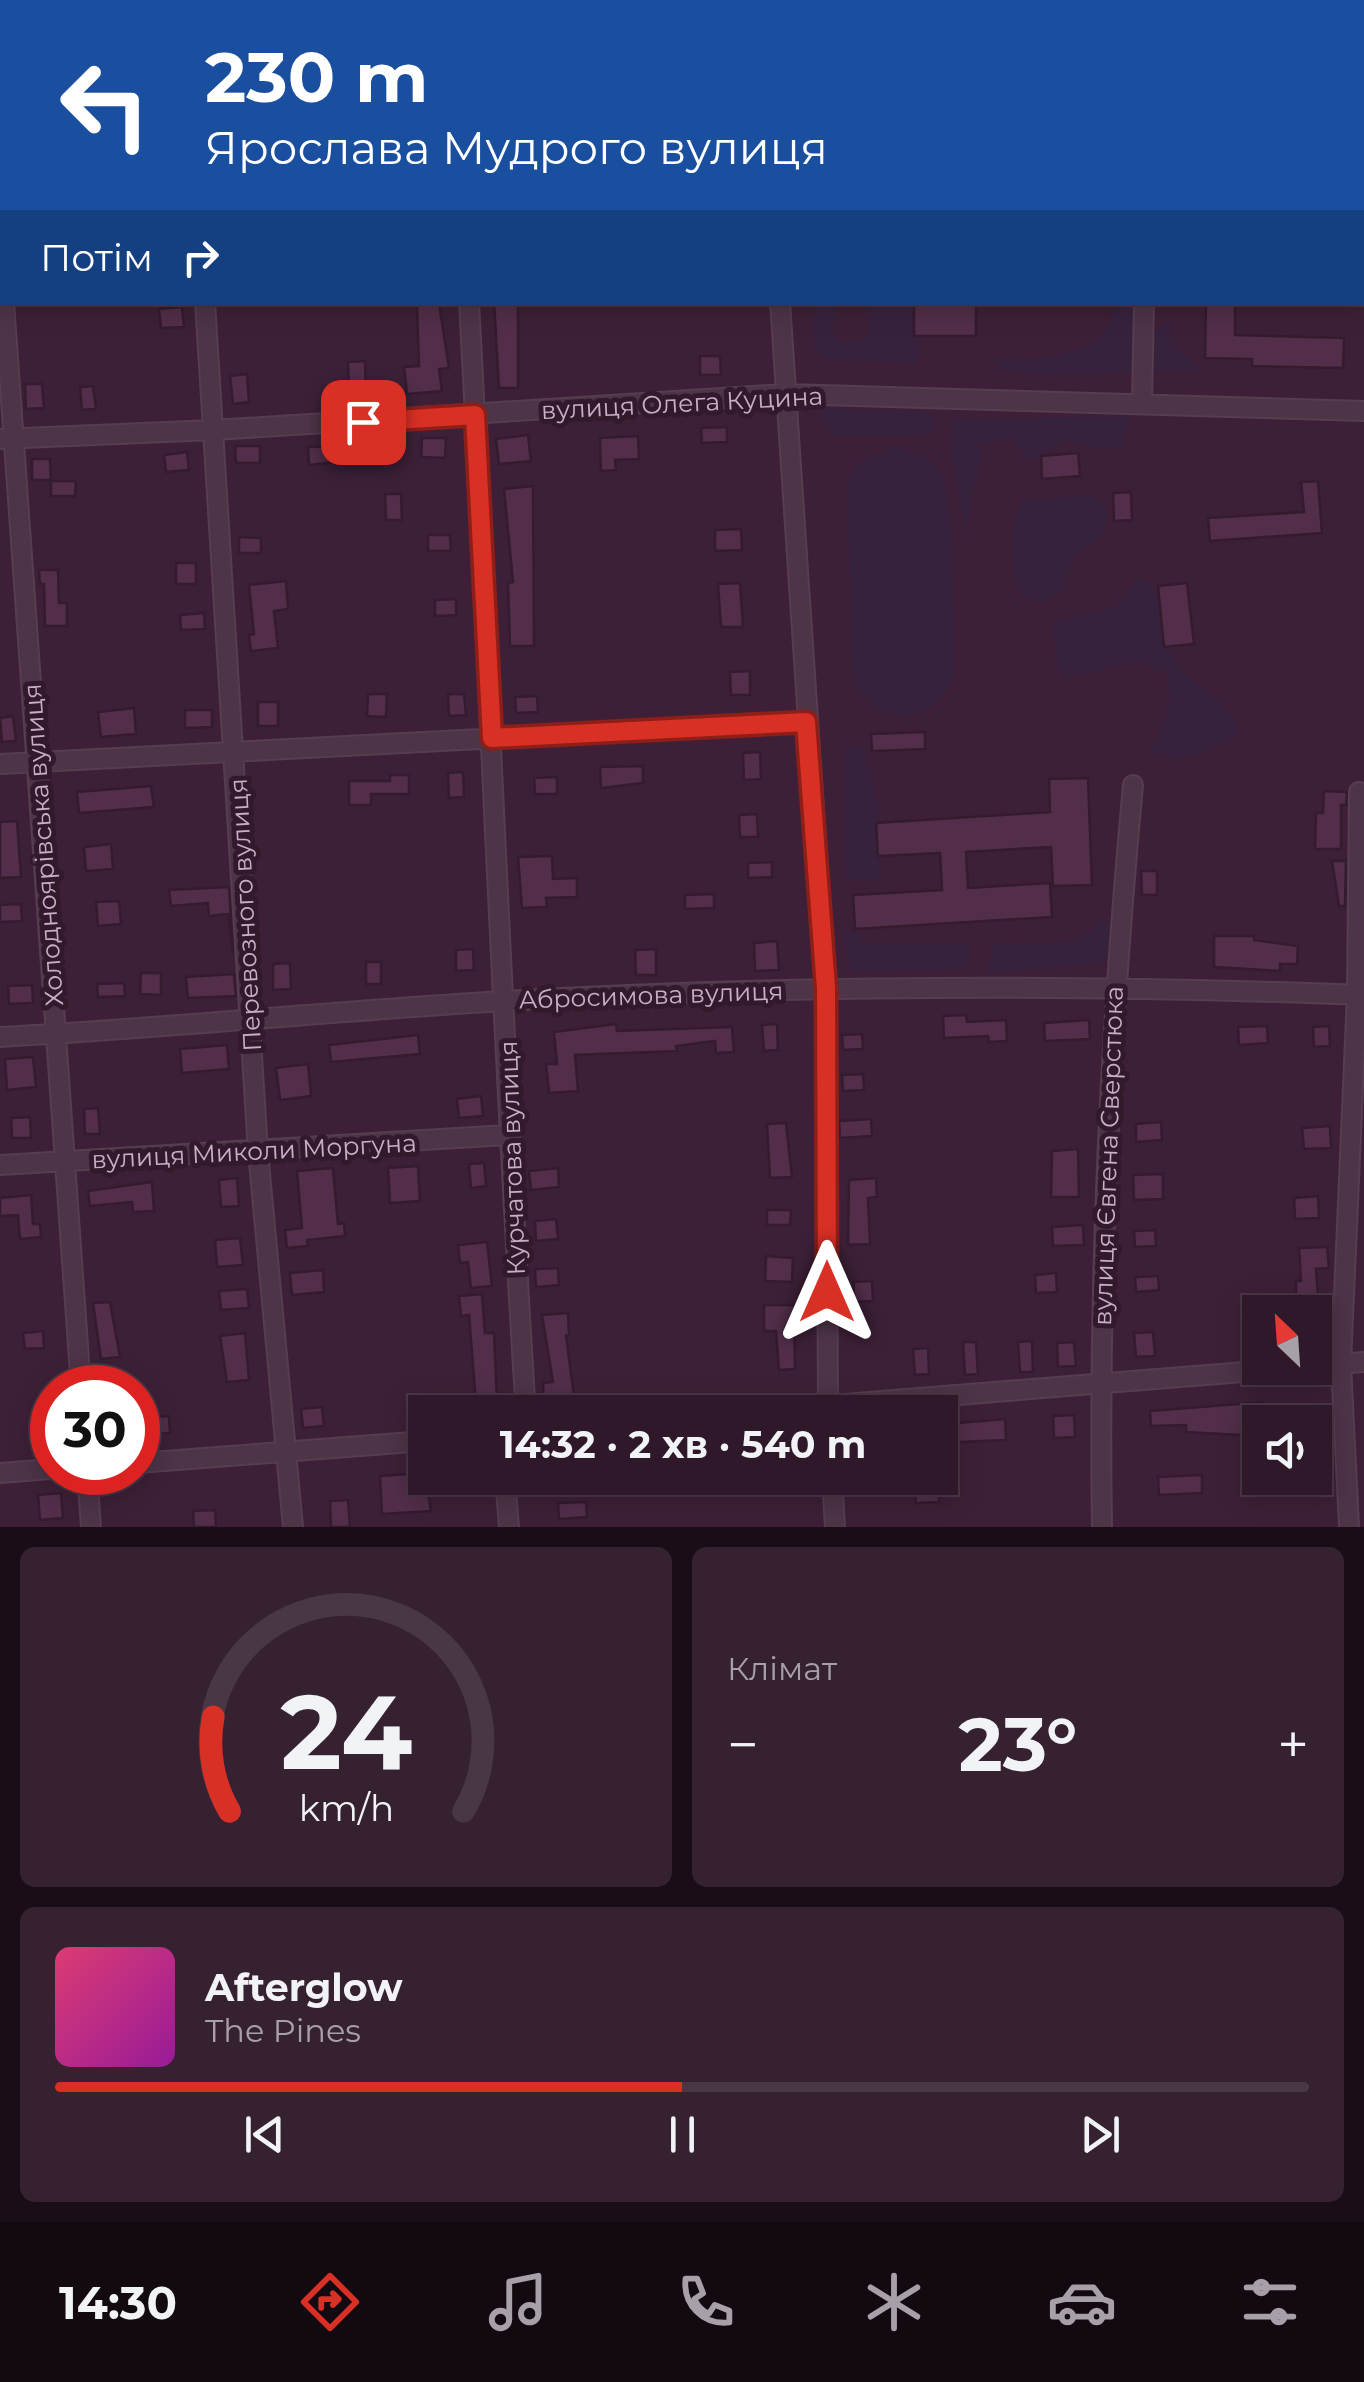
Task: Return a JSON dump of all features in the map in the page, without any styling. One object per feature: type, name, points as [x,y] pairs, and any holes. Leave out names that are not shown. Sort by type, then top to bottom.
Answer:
[{"type":"street","name":"Холодноярівська вулиця","points":[[4,305],[8,438],[57,1034],[79,1365]]},
{"type":"street","name":"Перевозного вулиця","points":[[205,305],[258,1152],[293,1527]]},
{"type":"street","name":"Курчатова вулиця","points":[[469,305],[506,1001],[508,1135],[525,1395]]},
{"type":"street","points":[[780,305],[826,988],[828,1395]]},
{"type":"street","points":[[1142,402],[1144,305]]},
{"type":"street","name":"вулиця Олега Куцина","points":[[8,438],[214,430],[786,394],[1364,411]]},
{"type":"street","points":[[0,764],[806,722]]},
{"type":"street","name":"вулиця Євгена Сверстюка","points":[[1102,1527],[1100,1383],[1114,988],[1133,785]]},
{"type":"street","points":[[1349,1527],[1341,1364],[1361,995],[1360,792]]},
{"type":"street","name":"Абросимова вулиця","points":[[0,1038],[506,1001],[826,988],[1114,988],[1361,995]]},
{"type":"street","name":"вулиця Миколи Моргуна","points":[[0,1165],[508,1135]]},
{"type":"street","points":[[1332,1365],[1364,1362]]},
{"type":"street","points":[[958,1397],[1242,1372]]},
{"type":"street","points":[[160,1463],[288,1455],[408,1442]]},
{"type":"street","points":[[0,1473],[30,1471]]},
{"type":"street","points":[[89,1495],[91,1527]]},
{"type":"street","points":[[506,1495],[509,1527]]},
{"type":"street","points":[[833,1495],[835,1527]]},
{"type":"shaded area","points":[[815,305],[839,305],[832,333],[840,342],[866,338],[870,327],[864,305],[932,305],[921,320],[917,364],[821,358],[813,342]]},
{"type":"shaded area","points":[[1115,305],[1135,305],[1133,325],[1137,336],[1149,337],[1168,322],[1175,348],[1205,371],[1035,375],[999,369],[993,358],[1016,360],[1071,352],[1098,340],[1111,320]]},
{"type":"shaded area","points":[[824,407],[919,412],[932,415],[937,426],[923,436],[832,436],[823,420]]},
{"type":"shaded area","points":[[1130,417],[1122,446],[1111,450],[1063,440],[1035,461],[1023,458],[1014,437],[976,446],[984,454],[973,491],[966,541],[950,442],[952,418]]},
{"type":"shaded area","points":[[892,447],[918,453],[939,471],[949,509],[954,601],[954,676],[943,695],[929,708],[914,715],[898,716],[882,712],[868,702],[851,665],[848,479],[858,463]]},
{"type":"shaded area","points":[[1022,499],[1099,499],[1107,509],[1104,534],[1074,556],[1064,589],[1042,603],[1021,596],[1012,548]]},
{"type":"shaded area","points":[[1136,579],[1148,581],[1153,590],[1166,638],[1180,668],[1228,710],[1238,735],[1195,755],[1162,755],[1151,750],[1171,704],[1167,674],[1137,660],[1069,678],[1059,671],[1052,625],[1077,615],[1115,608]]},
{"type":"shaded area","points":[[845,744],[863,748],[878,804],[880,881],[846,880]]},
{"type":"shaded area","points":[[1101,920],[1119,924],[1120,933],[1103,963],[988,973],[993,944],[1065,942],[1090,931]]},
{"type":"shaded area","points":[[856,929],[863,945],[969,944],[969,969],[851,971],[843,932]]},
{"type":"building","points":[[439,305],[449,368],[439,369],[442,391],[407,394],[404,367],[419,366],[417,306]]},
{"type":"building","points":[[494,305],[518,305],[518,388],[499,388]]},
{"type":"building","points":[[914,305],[976,305],[976,336],[914,336]]},
{"type":"building","points":[[1206,305],[1235,305],[1235,335],[1344,338],[1343,368],[1252,366],[1252,359],[1205,358]]},
{"type":"building","points":[[182,307],[184,327],[161,328],[159,309]]},
{"type":"building","points":[[700,356],[720,356],[721,375],[700,375]]},
{"type":"building","points":[[365,361],[366,392],[349,392],[348,362]]},
{"type":"building","points":[[247,374],[249,402],[233,404],[230,376]]},
{"type":"building","points":[[25,384],[42,384],[44,408],[26,409]]},
{"type":"building","points":[[93,386],[96,409],[82,410],[80,387]]},
{"type":"building","points":[[727,427],[727,442],[702,443],[701,428]]},
{"type":"building","points":[[528,435],[531,461],[499,464],[496,439]]},
{"type":"building","points":[[638,436],[639,459],[615,460],[616,470],[601,471],[600,438]]},
{"type":"building","points":[[422,438],[446,438],[445,458],[421,457]]},
{"type":"building","points":[[362,445],[362,459],[309,465],[308,447]]},
{"type":"building","points":[[235,446],[260,446],[260,463],[236,463]]},
{"type":"building","points":[[187,452],[189,470],[166,472],[164,455]]},
{"type":"building","points":[[1078,453],[1080,476],[1042,479],[1041,456]]},
{"type":"building","points":[[32,459],[50,459],[51,480],[32,480]]},
{"type":"building","points":[[51,481],[76,481],[75,496],[51,496]]},
{"type":"building","points":[[1318,481],[1322,533],[1210,541],[1208,518],[1304,512],[1301,482]]},
{"type":"building","points":[[533,486],[534,646],[510,646],[508,583],[513,582],[504,489]]},
{"type":"building","points":[[1131,492],[1132,520],[1114,521],[1113,493]]},
{"type":"building","points":[[385,494],[401,494],[402,520],[386,520]]},
{"type":"building","points":[[741,529],[742,550],[715,551],[715,530]]},
{"type":"building","points":[[428,535],[450,535],[451,551],[428,551]]},
{"type":"building","points":[[239,537],[261,538],[261,553],[239,553]]},
{"type":"building","points":[[176,563],[196,563],[196,584],[176,584]]},
{"type":"building","points":[[39,570],[58,570],[59,603],[67,603],[67,626],[45,626],[44,584],[40,584]]},
{"type":"building","points":[[286,581],[288,609],[274,611],[278,648],[251,651],[249,635],[254,634],[249,585]]},
{"type":"building","points":[[740,583],[743,627],[721,627],[718,584]]},
{"type":"building","points":[[1187,583],[1194,644],[1164,647],[1158,586]]},
{"type":"building","points":[[456,599],[456,615],[435,616],[435,600]]},
{"type":"building","points":[[204,613],[205,629],[181,630],[180,615]]},
{"type":"building","points":[[750,671],[750,695],[731,695],[730,672]]},
{"type":"building","points":[[368,694],[387,694],[386,717],[367,716]]},
{"type":"building","points":[[448,694],[464,694],[466,715],[449,716]]},
{"type":"building","points":[[537,696],[538,712],[516,713],[515,697]]},
{"type":"building","points":[[258,702],[278,702],[278,726],[258,726]]},
{"type":"building","points":[[134,708],[136,734],[101,737],[98,712]]},
{"type":"building","points":[[185,710],[212,710],[212,727],[185,728]]},
{"type":"building","points":[[13,716],[16,741],[2,742],[0,718]]},
{"type":"building","points":[[925,732],[925,749],[872,751],[871,734]]},
{"type":"building","points":[[760,752],[761,779],[744,780],[743,753]]},
{"type":"building","points":[[643,766],[643,783],[601,788],[600,767]]},
{"type":"building","points":[[463,772],[464,797],[449,798],[448,773]]},
{"type":"building","points":[[390,775],[409,775],[409,794],[371,794],[371,805],[349,805],[349,781],[390,781]]},
{"type":"building","points":[[557,777],[557,794],[535,794],[534,778]]},
{"type":"building","points":[[1088,778],[1092,885],[1053,886],[1051,847],[966,852],[968,888],[1050,883],[1052,917],[855,929],[853,895],[942,890],[940,853],[878,856],[876,823],[1050,812],[1049,779]]},
{"type":"building","points":[[151,786],[154,807],[79,813],[77,792]]},
{"type":"building","points":[[1324,791],[1347,792],[1346,805],[1341,805],[1341,849],[1315,849],[1316,813],[1323,813]]},
{"type":"building","points":[[757,814],[758,837],[740,837],[739,815]]},
{"type":"building","points":[[17,821],[21,877],[0,878],[0,822]]},
{"type":"building","points":[[111,844],[113,869],[86,871],[84,847]]},
{"type":"building","points":[[552,856],[553,879],[577,878],[577,897],[546,898],[547,907],[522,908],[518,857]]},
{"type":"building","points":[[1332,861],[1346,861],[1345,906],[1339,906]]},
{"type":"building","points":[[772,862],[772,877],[748,878],[748,863]]},
{"type":"building","points":[[1141,871],[1157,871],[1157,895],[1142,895]]},
{"type":"building","points":[[229,887],[233,954],[228,914],[209,916],[208,903],[171,906],[169,890]]},
{"type":"building","points":[[714,894],[714,908],[685,909],[685,895]]},
{"type":"building","points":[[119,901],[121,924],[98,926],[96,902]]},
{"type":"building","points":[[21,904],[22,921],[0,922],[0,905]]},
{"type":"building","points":[[1214,936],[1254,936],[1254,940],[1298,946],[1297,964],[1280,964],[1280,971],[1214,967]]},
{"type":"building","points":[[777,941],[779,970],[755,971],[754,943]]},
{"type":"building","points":[[473,949],[474,970],[456,971],[456,950]]},
{"type":"building","points":[[656,949],[656,975],[636,975],[635,950]]},
{"type":"building","points":[[366,962],[381,962],[381,984],[366,984]]},
{"type":"building","points":[[290,963],[291,989],[273,990],[273,964]]},
{"type":"building","points":[[141,973],[161,973],[161,995],[140,994]]},
{"type":"building","points":[[234,974],[236,996],[188,998],[186,977]]},
{"type":"building","points":[[124,983],[125,996],[98,997],[97,984]]},
{"type":"building","points":[[32,985],[33,1003],[9,1004],[8,986]]},
{"type":"building","points":[[966,1015],[967,1022],[1006,1020],[1007,1041],[989,1042],[988,1036],[944,1038],[943,1016]]},
{"type":"building","points":[[1089,1020],[1090,1039],[1045,1041],[1044,1023]]},
{"type":"building","points":[[616,1024],[617,1031],[732,1027],[734,1052],[716,1053],[715,1041],[676,1046],[677,1051],[575,1055],[578,1091],[549,1093],[546,1064],[557,1064],[554,1032]]},
{"type":"building","points":[[777,1024],[778,1050],[764,1051],[762,1025]]},
{"type":"building","points":[[1267,1026],[1268,1043],[1239,1045],[1238,1027]]},
{"type":"building","points":[[1329,1026],[1330,1046],[1314,1047],[1313,1027]]},
{"type":"building","points":[[862,1034],[863,1049],[843,1050],[842,1035]]},
{"type":"building","points":[[418,1035],[420,1054],[331,1062],[329,1045]]},
{"type":"building","points":[[227,1045],[229,1069],[182,1073],[180,1049]]},
{"type":"building","points":[[33,1057],[36,1087],[7,1090],[5,1059]]},
{"type":"building","points":[[308,1064],[311,1096],[280,1100],[276,1068]]},
{"type":"building","points":[[863,1074],[864,1090],[843,1091],[842,1075]]},
{"type":"building","points":[[481,1096],[483,1116],[459,1118],[457,1099]]},
{"type":"building","points":[[98,1108],[100,1134],[85,1134],[84,1109]]},
{"type":"building","points":[[30,1117],[31,1138],[12,1138],[11,1118]]},
{"type":"building","points":[[871,1119],[872,1136],[840,1138],[839,1121]]},
{"type":"building","points":[[1161,1122],[1162,1140],[1136,1142],[1136,1124]]},
{"type":"building","points":[[786,1123],[792,1177],[770,1178],[767,1124]]},
{"type":"building","points":[[1330,1126],[1331,1148],[1304,1149],[1302,1128]]},
{"type":"building","points":[[1078,1149],[1079,1197],[1051,1197],[1052,1151]]},
{"type":"building","points":[[484,1163],[486,1186],[471,1188],[469,1164]]},
{"type":"building","points":[[418,1166],[420,1201],[390,1203],[388,1168]]},
{"type":"building","points":[[333,1168],[338,1224],[344,1223],[345,1236],[307,1240],[308,1246],[287,1248],[285,1230],[302,1228],[297,1171]]},
{"type":"building","points":[[558,1168],[559,1187],[531,1190],[529,1171]]},
{"type":"building","points":[[1163,1174],[1163,1199],[1134,1200],[1133,1175]]},
{"type":"building","points":[[237,1178],[239,1206],[221,1207],[219,1180]]},
{"type":"building","points":[[876,1178],[877,1197],[868,1198],[870,1244],[848,1245],[849,1180]]},
{"type":"building","points":[[152,1182],[154,1211],[133,1212],[132,1202],[90,1206],[88,1191]]},
{"type":"building","points":[[31,1195],[33,1224],[40,1224],[41,1237],[20,1239],[18,1215],[0,1216],[0,1198]]},
{"type":"building","points":[[1318,1196],[1319,1218],[1295,1219],[1294,1198]]},
{"type":"building","points":[[767,1210],[791,1210],[790,1225],[767,1225]]},
{"type":"building","points":[[556,1219],[558,1239],[536,1241],[535,1221]]},
{"type":"building","points":[[1083,1225],[1084,1245],[1053,1246],[1052,1227]]},
{"type":"building","points":[[1155,1230],[1156,1246],[1135,1247],[1134,1231]]},
{"type":"building","points":[[240,1238],[243,1265],[217,1267],[215,1240]]},
{"type":"building","points":[[487,1242],[492,1286],[471,1288],[468,1262],[460,1263],[458,1245]]},
{"type":"building","points":[[1327,1247],[1329,1268],[1316,1269],[1318,1295],[1296,1295],[1296,1281],[1301,1281],[1299,1248]]},
{"type":"building","points":[[766,1256],[793,1258],[792,1282],[765,1281]]},
{"type":"building","points":[[558,1268],[559,1285],[536,1287],[535,1269]]},
{"type":"building","points":[[323,1270],[324,1292],[292,1295],[290,1273]]},
{"type":"building","points":[[1056,1273],[1057,1292],[1036,1293],[1035,1275]]},
{"type":"building","points":[[1158,1276],[1159,1290],[1136,1292],[1135,1277]]},
{"type":"building","points":[[872,1281],[873,1301],[853,1302],[854,1282]]},
{"type":"building","points":[[247,1289],[249,1308],[221,1310],[219,1291]]},
{"type":"building","points":[[482,1294],[485,1333],[494,1333],[497,1395],[475,1395],[469,1315],[461,1316],[459,1296]]},
{"type":"building","points":[[110,1302],[120,1357],[101,1359],[93,1303]]},
{"type":"building","points":[[764,1305],[794,1305],[795,1369],[779,1370],[776,1331],[764,1331]]},
{"type":"building","points":[[568,1313],[566,1335],[574,1395],[544,1395],[543,1383],[553,1382],[542,1315]]},
{"type":"building","points":[[43,1331],[44,1348],[25,1349],[23,1333]]},
{"type":"building","points":[[1153,1332],[1155,1356],[1136,1357],[1134,1333]]},
{"type":"building","points":[[245,1333],[249,1380],[227,1382],[220,1336]]},
{"type":"building","points":[[1032,1341],[1033,1372],[1020,1372],[1018,1342]]},
{"type":"building","points":[[963,1342],[976,1342],[978,1374],[965,1375]]},
{"type":"building","points":[[1074,1342],[1076,1366],[1058,1367],[1057,1343]]},
{"type":"building","points":[[928,1348],[929,1374],[915,1375],[913,1349]]},
{"type":"building","points":[[1263,1402],[1242,1405],[1242,1435],[1186,1432],[1186,1425],[1151,1426],[1150,1411]]},
{"type":"building","points":[[322,1407],[324,1426],[303,1428],[301,1409]]},
{"type":"building","points":[[1074,1415],[1075,1437],[1054,1438],[1053,1416]]},
{"type":"building","points":[[169,1416],[170,1433],[160,1434],[160,1417]]},
{"type":"building","points":[[1005,1419],[1006,1440],[959,1442],[958,1423]]},
{"type":"building","points":[[408,1474],[408,1495],[428,1495],[431,1511],[382,1514],[380,1476]]},
{"type":"building","points":[[1202,1475],[1202,1493],[1159,1495],[1158,1477]]},
{"type":"building","points":[[38,1495],[61,1495],[63,1518],[40,1520]]},
{"type":"building","points":[[915,1495],[939,1495],[939,1502],[916,1503]]},
{"type":"building","points":[[348,1500],[350,1527],[331,1527],[330,1501]]},
{"type":"building","points":[[586,1502],[587,1517],[559,1519],[558,1503]]},
{"type":"building","points":[[215,1510],[216,1527],[194,1527],[193,1511]]},
{"type":"route","points":[[363,422],[475,415],[492,738],[806,722],[826,988],[827,1292]]}]
